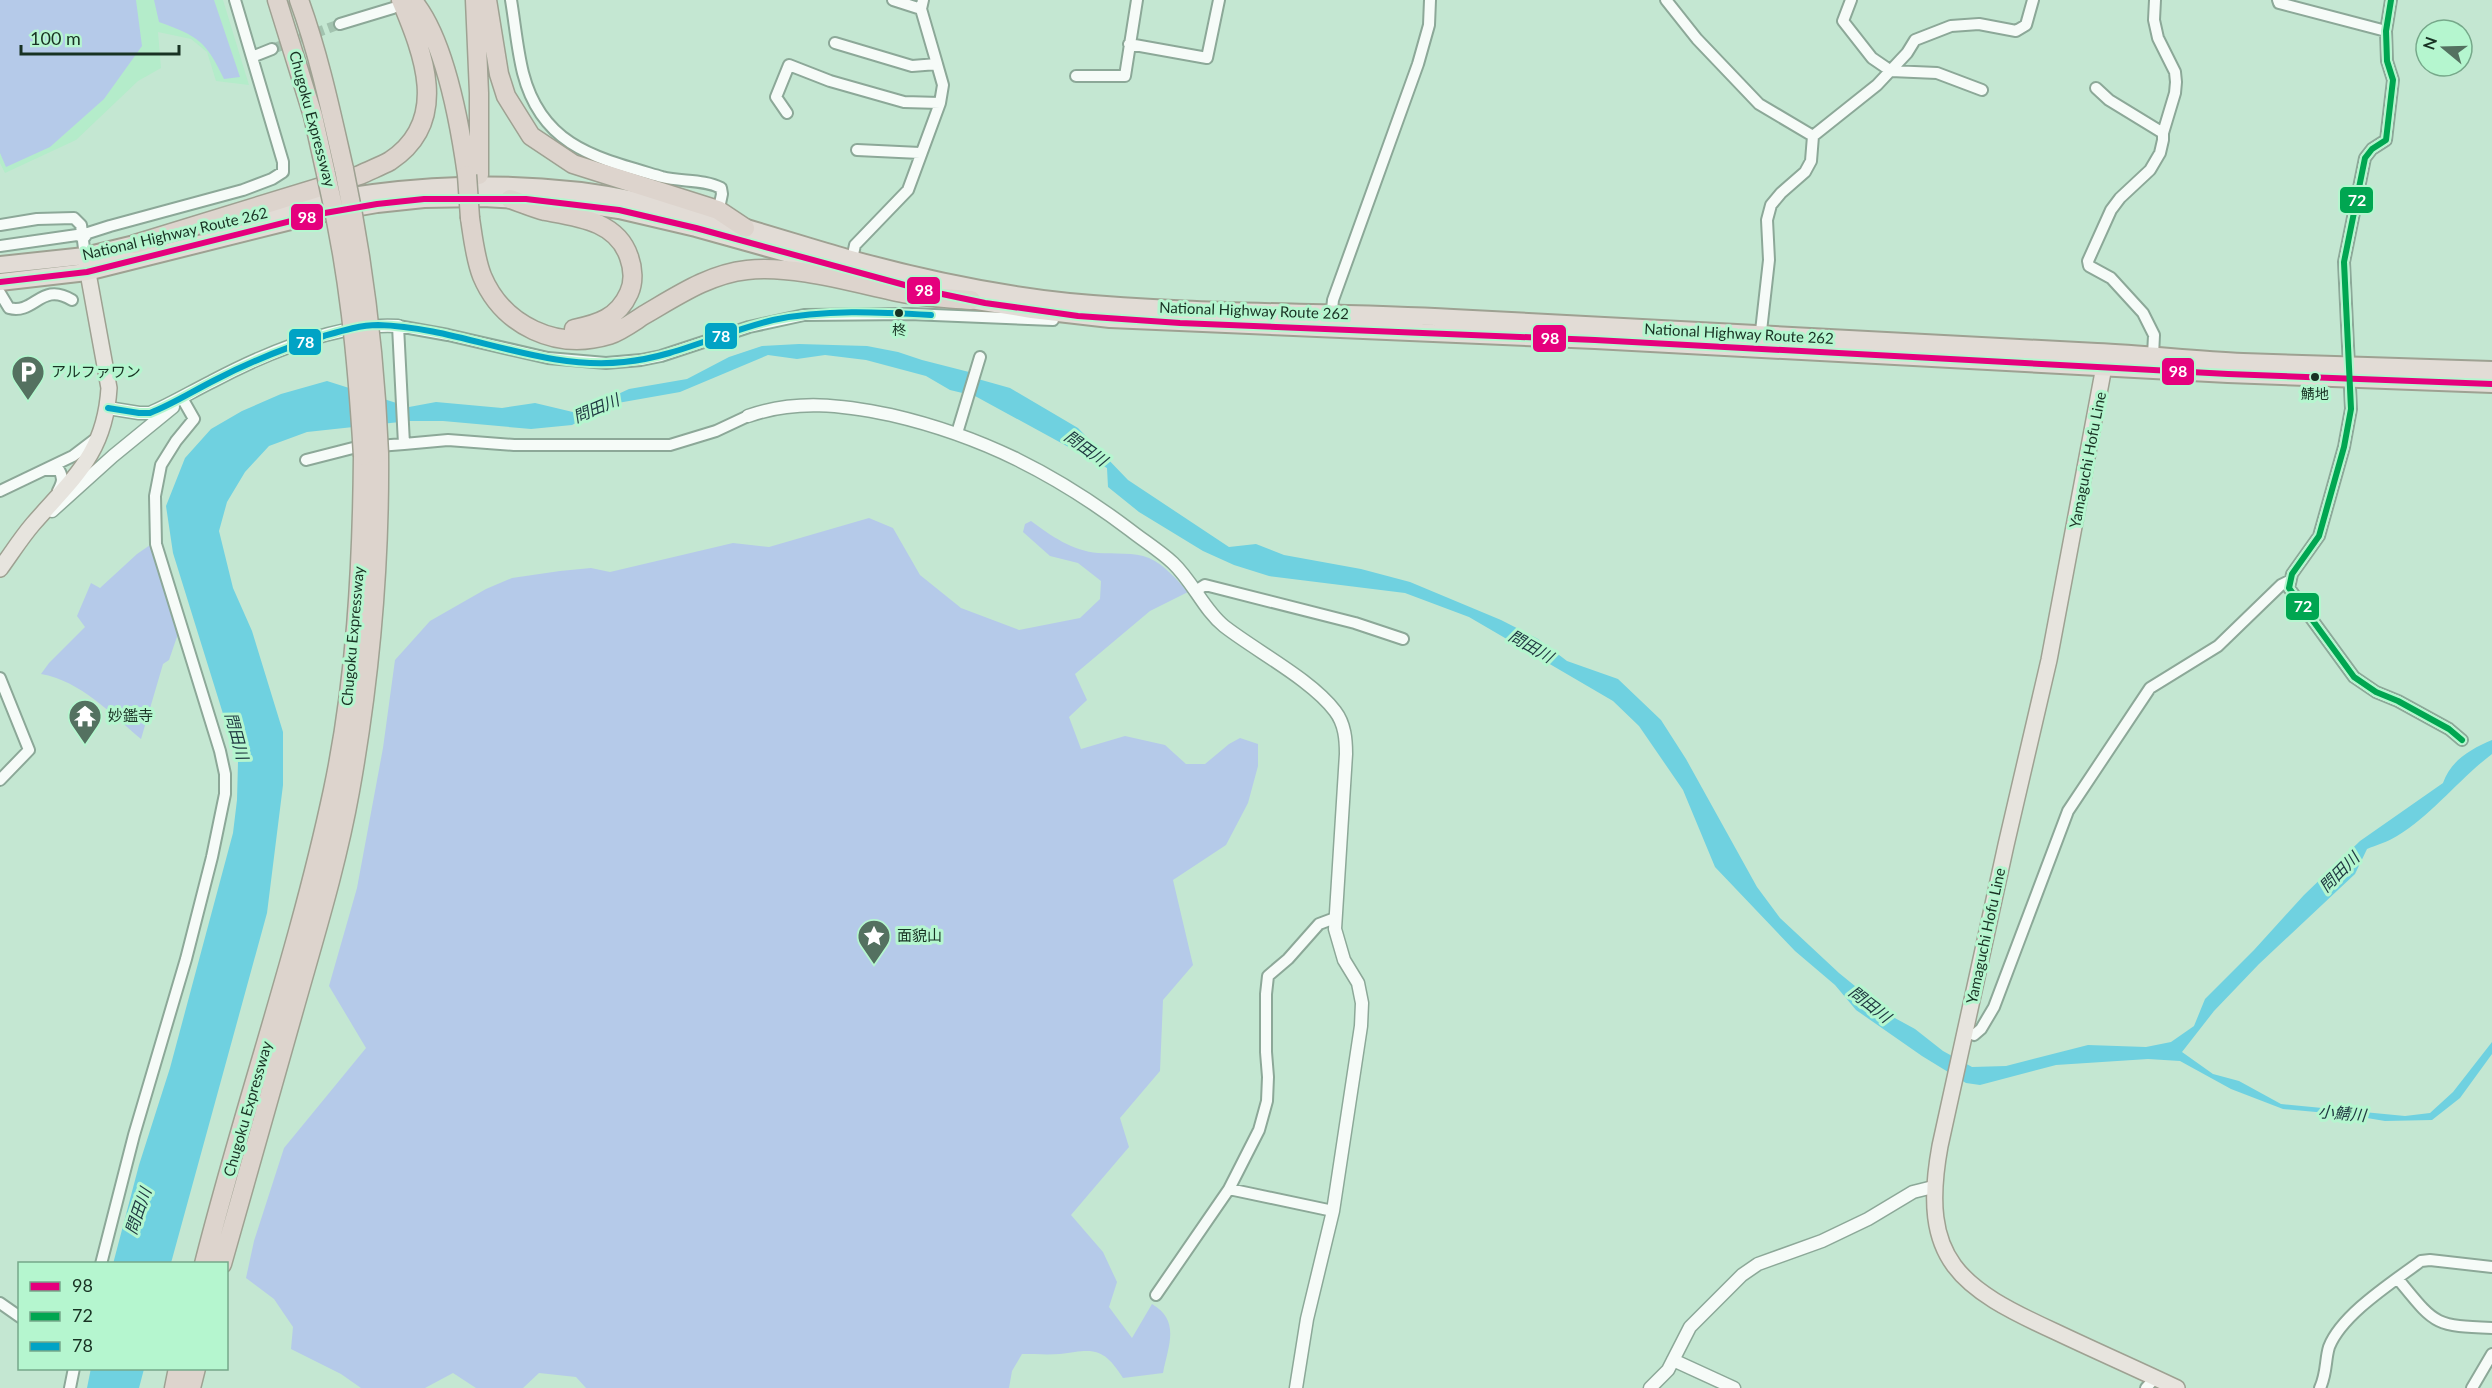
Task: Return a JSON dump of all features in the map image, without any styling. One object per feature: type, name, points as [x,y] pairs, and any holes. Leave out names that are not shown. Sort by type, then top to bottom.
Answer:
[{"type":"highway","name":"Chugoku Expressway","points":[[204,1262],[290,965],[334,789],[348,705],[357,617],[362,531],[371,454],[375,369],[366,287],[335,171],[313,116],[277,0]]},
{"type":"highway","name":"Chugoku Expressway","points":[[299,0],[309,26],[329,101],[335,171]]},
{"type":"highway","points":[[412,0],[434,39],[473,175]]},
{"type":"highway","points":[[475,0],[479,93],[473,175],[476,255],[490,291],[501,307],[515,320],[534,332],[552,338],[580,340],[609,335],[699,284],[748,269],[778,270],[912,295],[971,300]]},
{"type":"highway","points":[[487,0],[499,74],[506,96],[531,136],[573,164],[717,215],[745,228]]},
{"type":"highway","points":[[135,244],[360,175],[390,160],[409,144],[421,125],[428,100],[427,75],[420,52],[397,4]]},
{"type":"highway","name":"National Highway Route 262","points":[[0,265],[86,264],[135,244],[310,202],[375,191],[442,185],[488,184],[593,192],[717,215]]},
{"type":"highway","name":"National Highway Route 262","points":[[0,282],[342,210],[424,199],[510,199],[572,203],[642,215],[869,277],[971,300],[1078,316],[1180,322],[1331,320]]},
{"type":"highway","points":[[475,218],[495,277],[503,292],[521,311],[552,326],[573,329],[596,325],[614,315],[626,301],[632,278],[632,267],[625,246],[619,239],[592,220],[573,214],[543,210],[510,199]]},
{"type":"highway","name":"National Highway Route 262","points":[[745,228],[852,259],[970,287],[1063,301],[1127,307],[1331,320],[2106,360],[2350,371],[2492,370]]},
{"type":"highway","name":"National Highway Route 262","points":[[2106,360],[2153,356],[2492,384]]},
{"type":"highway","name":"Chugoku Expressway","points":[[222,1262],[328,887],[350,793],[364,707],[374,619],[380,526],[371,454]]},
{"type":"highway","points":[[174,1388],[178,1370]]},
{"type":"highway","points":[[191,1388],[196,1370]]},
{"type":"main road","points":[[0,569],[31,526],[86,465],[108,408],[109,388],[86,264]]},
{"type":"main road","name":"Yamaguchi Hofu Line","points":[[2106,360],[2049,660],[1964,1033],[1933,1187],[1938,1230],[1944,1247],[1964,1278],[1978,1292],[2150,1383],[2177,1388]]},
{"type":"street","points":[[84,238],[88,233],[110,226],[243,190],[272,179],[282,172],[283,162],[235,0]]},
{"type":"street","points":[[511,0],[517,45],[532,101],[559,136],[607,161],[666,178],[713,184],[721,188],[722,194],[717,215]]},
{"type":"street","points":[[852,259],[855,245],[908,190],[940,103],[943,85],[922,4],[893,0]]},
{"type":"street","points":[[1077,76],[1125,76],[1137,0]]},
{"type":"street","points":[[1129,44],[1207,58],[1219,0]]},
{"type":"street","points":[[1331,320],[1333,300],[1419,64],[1429,26],[1430,0]]},
{"type":"street","points":[[1666,0],[1697,39],[1759,104],[1813,136]]},
{"type":"street","points":[[1851,0],[1843,21],[1872,58],[1891,71],[1937,73],[1982,90]]},
{"type":"street","points":[[1760,342],[1769,260],[1767,220],[1771,205],[1805,172],[1811,161],[1813,136],[1866,95],[1891,71],[1915,40],[1951,26],[1979,24],[2016,31],[2026,25],[2033,0]]},
{"type":"street","points":[[2153,356],[2154,335],[2143,313],[2111,278],[2089,266],[2088,261],[2111,210],[2155,163],[2163,140],[2176,81],[2175,72],[2157,38],[2154,20],[2155,0]]},
{"type":"street","points":[[2278,0],[2279,3],[2386,31]]},
{"type":"street","points":[[1964,1033],[1974,1035],[1981,1029],[1994,1007],[2068,811],[2150,688],[2218,646],[2281,585],[2289,581],[2319,536],[2344,447],[2351,410],[2344,262],[2365,158],[2372,149],[2386,140],[2393,80],[2387,61],[2386,31],[2391,0]]},
{"type":"street","points":[[340,24],[397,4]]},
{"type":"street","points":[[835,43],[912,66],[937,64]]},
{"type":"street","points":[[252,57],[272,49]]},
{"type":"street","points":[[787,113],[776,98],[789,65],[830,81],[904,102],[940,103]]},
{"type":"street","points":[[2096,88],[2109,100],[2163,132]]},
{"type":"street","points":[[856,150],[920,153]]},
{"type":"street","points":[[0,225],[37,219],[74,218],[81,225],[86,264]]},
{"type":"street","points":[[0,246],[77,235],[84,238]]},
{"type":"street","points":[[0,293],[9,308],[16,310],[45,294],[54,293],[72,300]]},
{"type":"street","points":[[108,408],[150,413],[237,369],[304,342],[375,325],[448,335],[548,358],[606,363],[661,356],[749,327],[804,315],[910,314],[1180,322]]},
{"type":"street","points":[[398,327],[403,439]]},
{"type":"street","points":[[957,431],[979,359]]},
{"type":"street","points":[[31,526],[183,398]]},
{"type":"street","points":[[101,1262],[134,1135],[203,896],[225,794],[225,774],[220,751],[156,544],[155,496],[161,465],[176,441],[194,419],[183,398]]},
{"type":"street","points":[[306,460],[403,439],[514,445],[670,446],[716,431],[748,416],[788,406],[842,406],[916,421],[957,431],[1022,460],[1089,499],[1172,562],[1197,590],[1208,609],[1222,625],[1322,698],[1336,712],[1343,726],[1346,754],[1335,918],[1338,942],[1344,960],[1358,983],[1362,1004],[1361,1026],[1333,1211],[1307,1319],[1296,1388]]},
{"type":"street","points":[[0,491],[85,449],[99,436]]},
{"type":"street","points":[[46,470],[59,470],[62,475],[63,481],[53,501]]},
{"type":"street","points":[[2289,581],[2291,592],[2354,677],[2376,692],[2398,701],[2448,729],[2462,740]]},
{"type":"street","points":[[1197,590],[1205,585],[1355,623],[1403,639]]},
{"type":"street","points":[[0,678],[29,750],[0,780]]},
{"type":"street","points":[[1156,1295],[1229,1189],[1259,1130],[1267,1101],[1266,994],[1268,976],[1319,924],[1335,918]]},
{"type":"street","points":[[1650,1388],[1668,1370],[1690,1327],[1742,1275],[1758,1264],[1822,1241],[1868,1220],[1912,1192],[1933,1187]]},
{"type":"street","points":[[1229,1189],[1333,1211]]},
{"type":"street","points":[[2320,1388],[2326,1374],[2329,1348],[2343,1325],[2421,1261],[2430,1260],[2492,1268]]},
{"type":"street","points":[[2398,1279],[2430,1317],[2441,1324],[2492,1328]]},
{"type":"street","points":[[2,1308],[18,1316]]},
{"type":"street","points":[[2472,1388],[2492,1354]]},
{"type":"street","points":[[1673,1360],[1734,1388]]},
{"type":"street","points":[[70,1388],[74,1370]]},
{"type":"shaded area","points":[[0,0],[223,0],[249,85],[216,81],[207,52],[191,39],[158,32],[161,68],[138,81],[76,140],[5,173],[0,163]]},
{"type":"shaded area","points":[[0,0],[136,0],[142,46],[104,99],[50,147],[6,167],[0,153]]},
{"type":"shaded area","points":[[154,0],[214,0],[240,77],[224,79],[206,48],[183,31],[159,22]]},
{"type":"shaded area","points":[[869,518],[893,528],[920,575],[961,608],[1019,630],[1080,618],[1100,599],[1101,581],[1078,563],[1050,556],[1023,532],[1025,524],[1031,521],[1054,537],[1089,552],[1137,555],[1155,561],[1188,592],[1150,611],[1075,674],[1087,700],[1069,717],[1081,749],[1125,736],[1165,745],[1186,764],[1205,764],[1240,738],[1258,744],[1258,766],[1248,803],[1226,845],[1173,880],[1193,965],[1163,1000],[1160,1071],[1120,1118],[1129,1147],[1071,1215],[1103,1252],[1117,1282],[1109,1307],[1132,1338],[1152,1304],[1167,1318],[1170,1335],[1163,1373],[1123,1378],[1103,1355],[1081,1351],[1022,1354],[1012,1371],[1009,1388],[586,1388],[576,1377],[539,1373],[523,1388],[476,1388],[453,1373],[425,1388],[361,1388],[341,1374],[291,1349],[293,1327],[274,1299],[246,1278],[254,1241],[284,1148],[366,1048],[329,986],[357,888],[383,748],[395,660],[430,621],[486,589],[512,578],[591,568],[610,572],[733,543],[769,547]]},
{"type":"shaded area","points":[[153,543],[179,631],[169,660],[163,664],[141,739],[107,709],[82,691],[56,678],[41,674],[85,627],[77,616],[91,583],[100,588],[137,554]]},
{"type":"water","points":[[799,344],[867,346],[898,352],[969,372],[978,379],[1010,388],[1078,428],[1128,480],[1229,547],[1256,544],[1284,555],[1361,569],[1410,582],[1501,620],[1538,639],[1567,661],[1618,679],[1661,720],[1686,759],[1757,887],[1780,918],[1839,973],[1893,1017],[1915,1029],[1943,1051],[1972,1067],[2006,1066],[2088,1045],[2146,1047],[2171,1042],[2194,1026],[2205,999],[2304,895],[2360,841],[2443,783],[2451,768],[2463,756],[2492,740],[2492,754],[2434,807],[2393,838],[2367,849],[2355,874],[2259,964],[2214,1011],[2182,1052],[2213,1074],[2239,1081],[2281,1104],[2405,1116],[2430,1113],[2453,1092],[2492,1042],[2492,1054],[2460,1098],[2432,1120],[2385,1121],[2283,1109],[2231,1089],[2180,1061],[2148,1059],[2056,1065],[1980,1085],[1966,1083],[1922,1056],[1856,1010],[1835,985],[1795,951],[1715,867],[1683,790],[1639,726],[1613,701],[1469,617],[1405,593],[1269,576],[1234,565],[1203,551],[1139,512],[1108,487],[1107,468],[975,396],[950,390],[926,376],[866,360],[825,355],[797,359],[768,355],[680,392],[612,404],[572,425],[531,429],[443,421],[409,421],[307,432],[269,446],[245,472],[227,502],[219,531],[233,588],[252,631],[283,732],[283,785],[267,913],[171,1262],[114,1262],[139,1165],[170,1068],[233,833],[237,800],[238,762],[173,553],[166,506],[185,458],[211,429],[242,411],[281,394],[327,381],[409,407],[436,402],[502,408],[535,403],[577,413],[629,389],[687,379],[729,357],[762,346]]},
{"type":"water","points":[[91,1370],[144,1370],[139,1388],[87,1388]]},
{"type":"tunnel","points":[[272,49],[340,24]]},
{"type":"transit line","name":"72","points":[[2391,0],[2386,31],[2387,61],[2393,80],[2386,140],[2372,149],[2365,158],[2344,262],[2351,409],[2344,447],[2319,536],[2292,574],[2289,588],[2354,677],[2376,692],[2398,701],[2449,729],[2462,740]]},
{"type":"transit line","name":"98","points":[[0,282],[87,272],[319,214],[377,204],[424,199],[526,199],[619,210],[696,228],[923,290],[985,303],[1078,316],[1180,323],[1595,340],[2228,374],[2492,384]]},
{"type":"transit line","name":"78","points":[[108,408],[150,413],[268,355],[310,340],[364,326],[378,325],[440,333],[531,355],[593,363],[624,362],[662,355],[754,325],[812,314],[852,312],[931,315]]},
{"type":"place","name":"柊","points":[[899,313]]},
{"type":"place","name":"鯖地","points":[[2315,377]]},
{"type":"place","name":"アルファワン","points":[[28,401]]},
{"type":"place","name":"妙鑑寺","points":[[85,745]]},
{"type":"place","name":"面貌山","points":[[874,965]]},
{"type":"water label","name":"問田川","points":[[596,408]]},
{"type":"water label","name":"問田川","points":[[1086,448]]},
{"type":"water label","name":"問田川","points":[[1531,646]]},
{"type":"water label","name":"問田川","points":[[237,736]]},
{"type":"water label","name":"問田川","points":[[2339,872]]},
{"type":"water label","name":"問田川","points":[[1870,1004]]},
{"type":"water label","name":"小鯖川","points":[[2342,1113]]},
{"type":"water label","name":"問田川","points":[[138,1211]]}]
